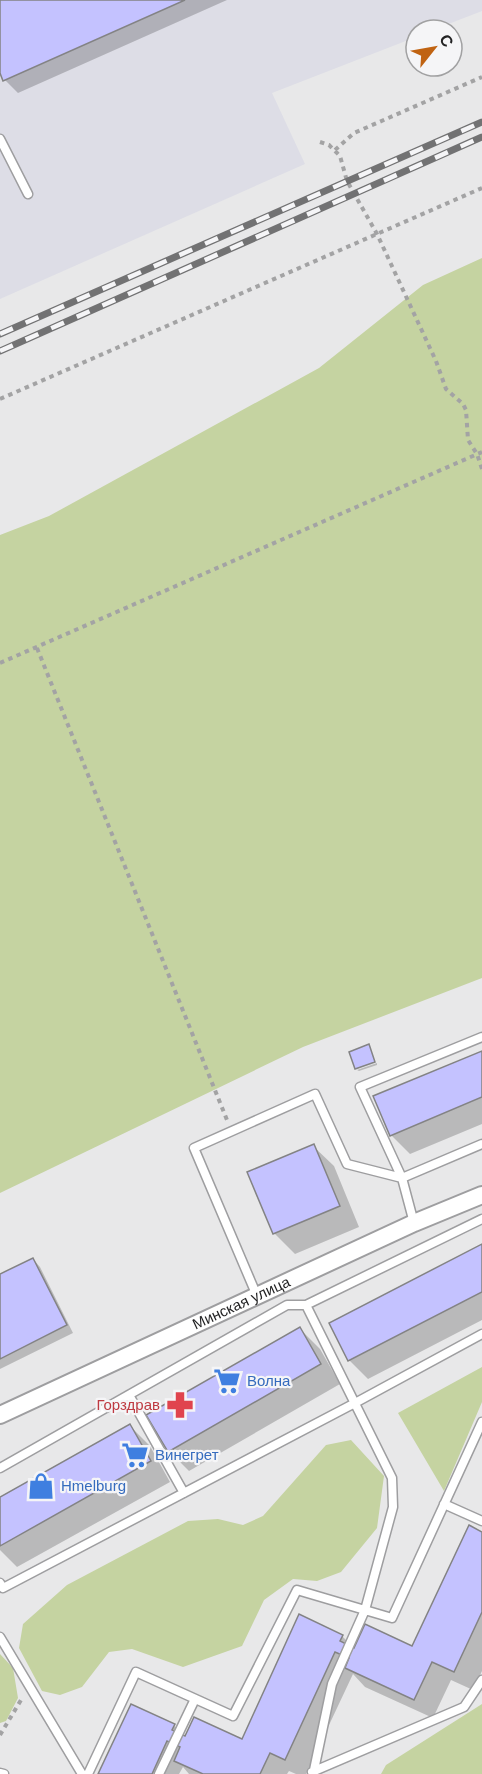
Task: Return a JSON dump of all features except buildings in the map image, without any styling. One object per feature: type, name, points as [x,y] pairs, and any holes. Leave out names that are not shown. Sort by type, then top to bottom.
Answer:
[{"type":"street","name":"Минская улица","points":[[0,1415],[414,1223],[482,1195]]},
{"type":"lane","points":[[0,139],[28,194]]},
{"type":"lane","points":[[414,1223],[402,1178],[360,1088],[482,1037]]},
{"type":"lane","points":[[257,1296],[194,1148],[315,1094],[347,1164],[402,1178],[482,1144]]},
{"type":"lane","points":[[0,1468],[287,1305],[306,1305],[482,1219]]},
{"type":"lane","points":[[306,1305],[392,1478],[393,1507],[365,1610],[332,1684],[312,1772]]},
{"type":"lane","points":[[0,1582],[3,1588],[482,1334]]},
{"type":"lane","points":[[129,1395],[184,1493]]},
{"type":"lane","points":[[88,1774],[136,1672],[233,1716],[297,1590],[392,1618],[482,1422]]},
{"type":"lane","points":[[444,1504],[482,1521]]},
{"type":"lane","points":[[0,1637],[82,1774]]},
{"type":"lane","points":[[312,1772],[464,1707],[482,1680]]},
{"type":"lane","points":[[159,1774],[195,1699]]},
{"type":"path","points":[[335,150],[354,133],[482,77]]},
{"type":"path","points":[[320,142],[335,150],[340,156],[347,181],[377,234],[436,361],[446,389],[463,404],[466,410],[468,440],[479,453],[482,469]]},
{"type":"path","points":[[0,399],[482,188]]},
{"type":"path","points":[[0,663],[479,453]]},
{"type":"path","points":[[37,648],[232,1132]]},
{"type":"path","points":[[0,1736],[30,1686]]},
{"type":"shaded area","points":[[0,0],[482,0],[482,11],[464,18],[404,18],[404,42],[272,93],[305,164],[0,299]]},
{"type":"green space","points":[[482,258],[482,978],[303,1047],[0,1193],[0,535],[49,516],[319,368],[423,285]]},
{"type":"green space","points":[[482,1367],[482,1402],[444,1491],[398,1413]]},
{"type":"green space","points":[[351,1440],[384,1476],[377,1528],[341,1572],[317,1581],[293,1579],[264,1600],[242,1646],[183,1667],[132,1649],[109,1652],[82,1687],[60,1695],[42,1691],[19,1648],[23,1624],[67,1585],[188,1521],[218,1519],[243,1525],[263,1516],[326,1445]]},
{"type":"green space","points":[[0,1654],[13,1668],[18,1698],[6,1721],[0,1723]]},
{"type":"green space","points":[[482,1704],[482,1774],[381,1774],[386,1765]]},
{"type":"railway","points":[[0,334],[482,122]]},
{"type":"railway","points":[[0,351],[482,137]]},
{"type":"place","name":"Волна","points":[[227,1381]]},
{"type":"place","name":"Горздрав","points":[[180,1405]]},
{"type":"place","name":"Винегрет","points":[[135,1455]]},
{"type":"place","name":"Hmelburg","points":[[41,1486]]}]
